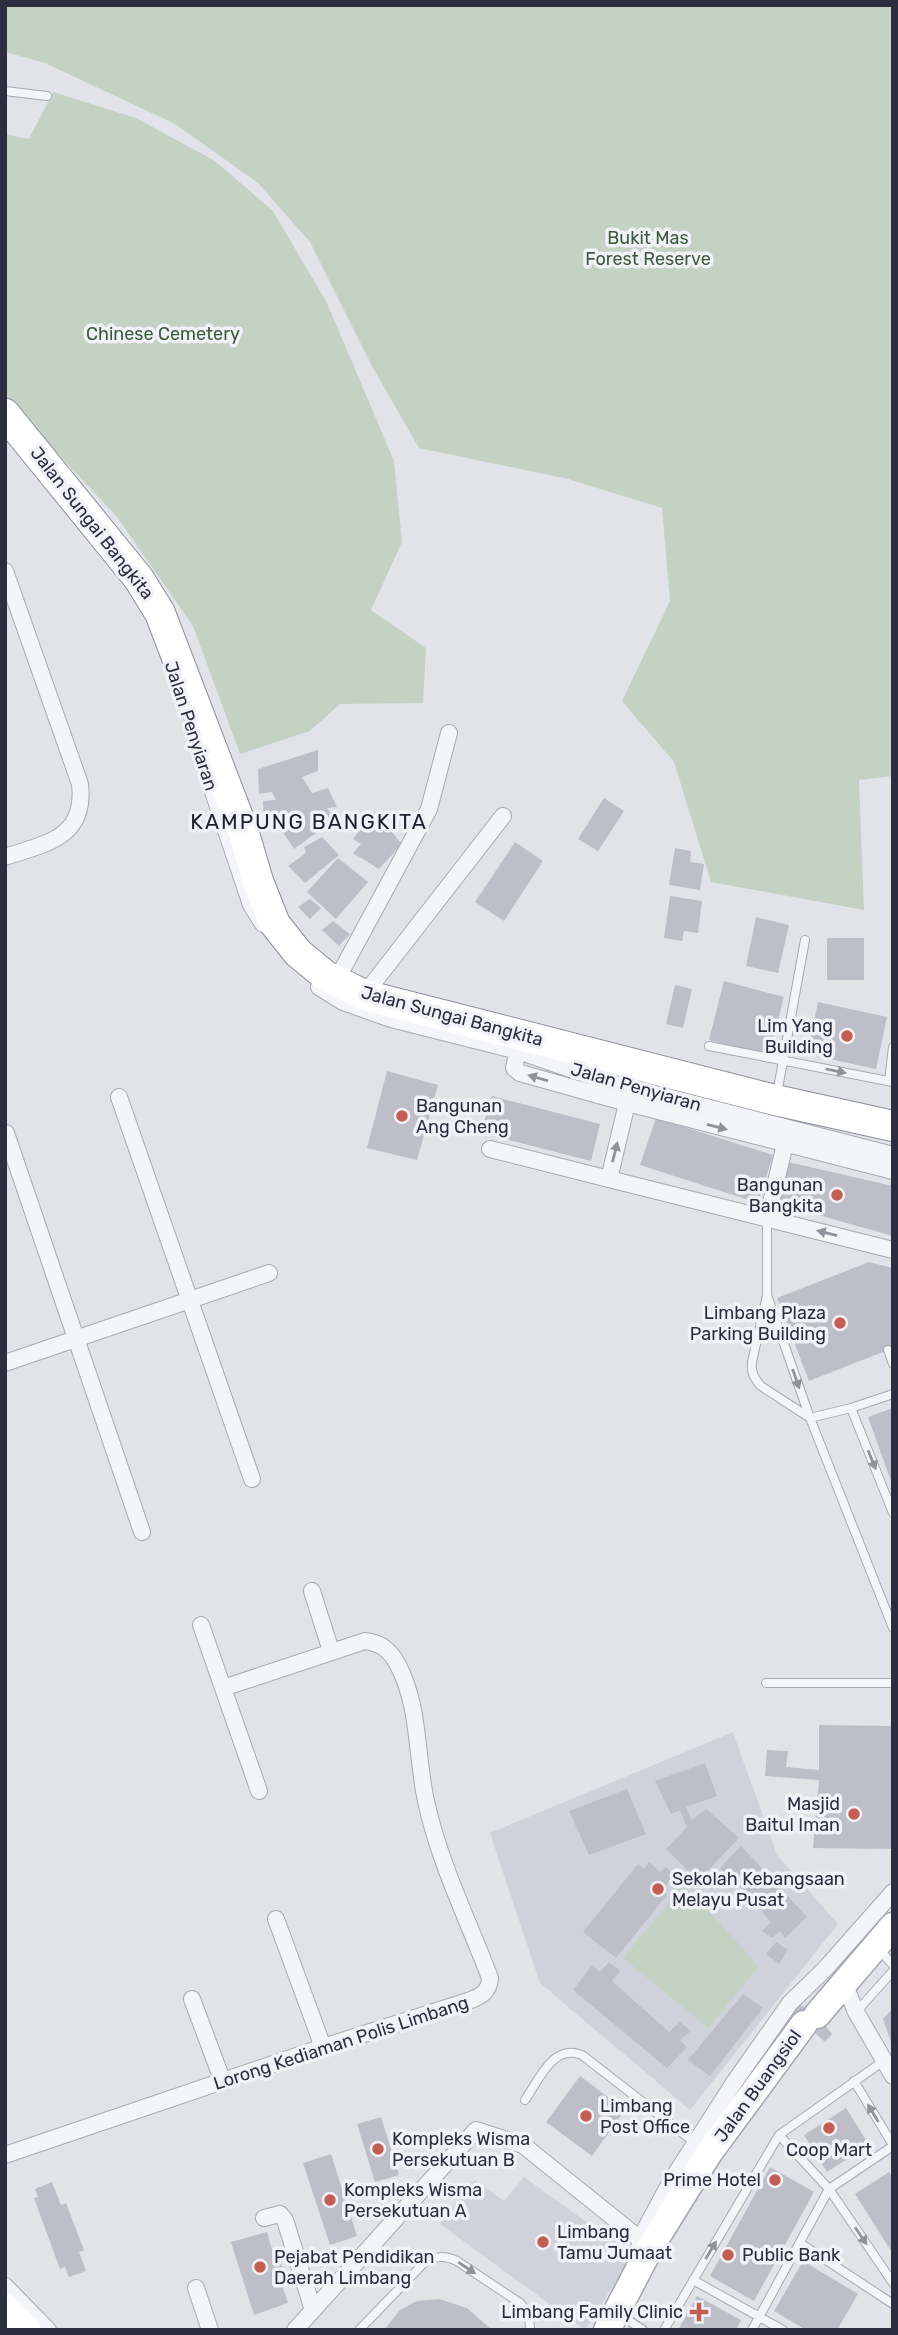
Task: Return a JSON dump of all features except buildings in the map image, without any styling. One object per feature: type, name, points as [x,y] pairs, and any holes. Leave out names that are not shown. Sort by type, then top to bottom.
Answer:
[{"type":"highway","name":"Jalan Sungai Bangkita","points":[[10,430],[139,579],[160,613],[243,830],[275,925],[298,953],[326,976],[364,995],[520,1043],[619,1082],[775,1100],[893,1126]]},
{"type":"main road","name":"Jalan Buangsiol","points":[[612,2321],[645,2243],[702,2147],[810,2019],[844,1983],[887,1946]]},
{"type":"main road","points":[[5,2307],[28,2330]]},
{"type":"street","name":"Jalan Penyiaran","points":[[10,430],[139,595],[158,628],[184,698],[241,879],[251,905],[274,942],[308,979],[343,1002],[391,1019],[520,1043]]},
{"type":"street","points":[[5,571],[79,784],[82,802],[77,818],[66,832],[52,841],[5,857]]},
{"type":"street","points":[[336,981],[429,810],[449,733]]},
{"type":"street","points":[[364,995],[503,816]]},
{"type":"street","points":[[520,1043],[514,1068],[520,1073],[619,1082],[785,1144],[893,1171]]},
{"type":"street","points":[[608,1179],[619,1082]]},
{"type":"street","name":"Jalan Penyiaran","points":[[619,1082],[893,1155]]},
{"type":"street","points":[[119,1097],[251,1479]]},
{"type":"street","points":[[6,1133],[142,1532]]},
{"type":"street","points":[[767,1219],[785,1144]]},
{"type":"street","points":[[490,1149],[893,1250]]},
{"type":"street","points":[[5,1363],[269,1273]]},
{"type":"street","points":[[312,1591],[331,1651]]},
{"type":"street","points":[[201,1625],[259,1791]]},
{"type":"street","name":"Lorong Kediaman Polis Limbang","points":[[5,2155],[323,2047],[471,2000],[489,1987],[490,1978],[436,1837],[425,1799],[417,1732],[398,1666],[390,1652],[378,1643],[365,1641],[223,1688]]},
{"type":"street","points":[[702,2147],[790,2003],[825,1969],[893,1892]]},
{"type":"street","points":[[276,1919],[323,2047]]},
{"type":"street","points":[[844,1983],[856,2012],[893,2076]]},
{"type":"street","points":[[192,1999],[223,2082]]},
{"type":"street","points":[[295,2330],[476,2130],[523,2145],[645,2243],[594,2330]]},
{"type":"street","points":[[264,2218],[279,2214],[285,2220],[313,2310]]},
{"type":"street","points":[[5,2286],[48,2330]]},
{"type":"street","points":[[196,2288],[210,2330]]},
{"type":"lane","points":[[5,91],[47,96]]},
{"type":"lane","points":[[775,1100],[806,940]]},
{"type":"lane","points":[[709,1046],[891,1082],[893,1047]]},
{"type":"lane","points":[[767,1219],[767,1295],[751,1371],[761,1386],[810,1418],[893,1394]]},
{"type":"lane","points":[[767,1295],[810,1418],[893,1628]]},
{"type":"lane","points":[[888,1350],[893,1364]]},
{"type":"lane","points":[[851,1408],[893,1513]]},
{"type":"lane","points":[[766,1682],[893,1683]]},
{"type":"lane","points":[[856,2012],[893,1970]]},
{"type":"lane","points":[[525,2100],[551,2061],[566,2052],[574,2052],[582,2055],[702,2147]]},
{"type":"lane","points":[[664,2330],[779,2135],[885,2060]]},
{"type":"lane","points":[[752,2330],[829,2189],[893,2146],[854,2081]]},
{"type":"lane","points":[[779,2135],[829,2189],[893,2283]]},
{"type":"lane","points":[[800,2243],[893,2304]]},
{"type":"lane","points":[[359,2330],[424,2263],[434,2257],[446,2256],[520,2303],[529,2314],[530,2330]]},
{"type":"lane","points":[[693,2280],[783,2330]]},
{"type":"lane","points":[[612,2321],[643,2330]]},
{"type":"shaded area","name":"Sekolah Kebangsaan Melayu Pusat","points":[[733,1732],[777,1855],[838,1924],[690,2110],[540,1983],[490,1833]]},
{"type":"shaded area","name":"Limbang Tamu Jumaat","points":[[524,2177],[599,2231],[607,2228],[634,2253],[585,2330],[440,2224],[474,2180],[504,2201]]},
{"type":"green space","name":"Bukit Mas Forest Reserve","points":[[5,5],[893,5],[893,776],[859,780],[864,910],[711,882],[674,762],[622,701],[670,601],[662,508],[568,479],[419,448],[373,368],[310,242],[258,183],[175,124],[45,63],[5,52]]},
{"type":"green space","name":"Chinese Cemetery","points":[[53,92],[136,118],[215,161],[273,211],[327,303],[394,461],[402,542],[371,610],[426,648],[423,703],[340,704],[310,731],[240,754],[193,626],[117,517],[5,397],[5,134],[29,139]]},
{"type":"green space","points":[[678,1879],[752,1958],[758,1968],[708,2028],[623,1958],[677,1893],[670,1886]]},
{"type":"place","name":"Lim Yang Building","points":[[847,1036]]},
{"type":"place","name":"Bangunan Ang Cheng","points":[[402,1116]]},
{"type":"place","name":"Bangunan Bangkita","points":[[837,1195]]},
{"type":"place","name":"Limbang Plaza Parking Building","points":[[840,1323]]},
{"type":"place","name":"Masjid Baitul Iman","points":[[854,1814]]},
{"type":"place","name":"Sekolah Kebangsaan Melayu Pusat","points":[[658,1889]]},
{"type":"place","name":"Limbang Post Office","points":[[586,2116]]},
{"type":"place","name":"Coop Mart","points":[[829,2128]]},
{"type":"place","name":"Kompleks Wisma Persekutuan B","points":[[378,2149]]},
{"type":"place","name":"Prime Hotel","points":[[775,2180]]},
{"type":"place","name":"Kompleks Wisma Persekutuan A","points":[[330,2200]]},
{"type":"place","name":"Limbang Tamu Jumaat","points":[[543,2242]]},
{"type":"place","name":"Public Bank","points":[[728,2255]]},
{"type":"place","name":"Pejabat Pendidikan Daerah Limbang","points":[[260,2267]]},
{"type":"place","name":"Limbang Family Clinic","points":[[699,2312]]},
{"type":"district","name":"KAMPUNG BANGKITA","points":[[309,821]]}]
